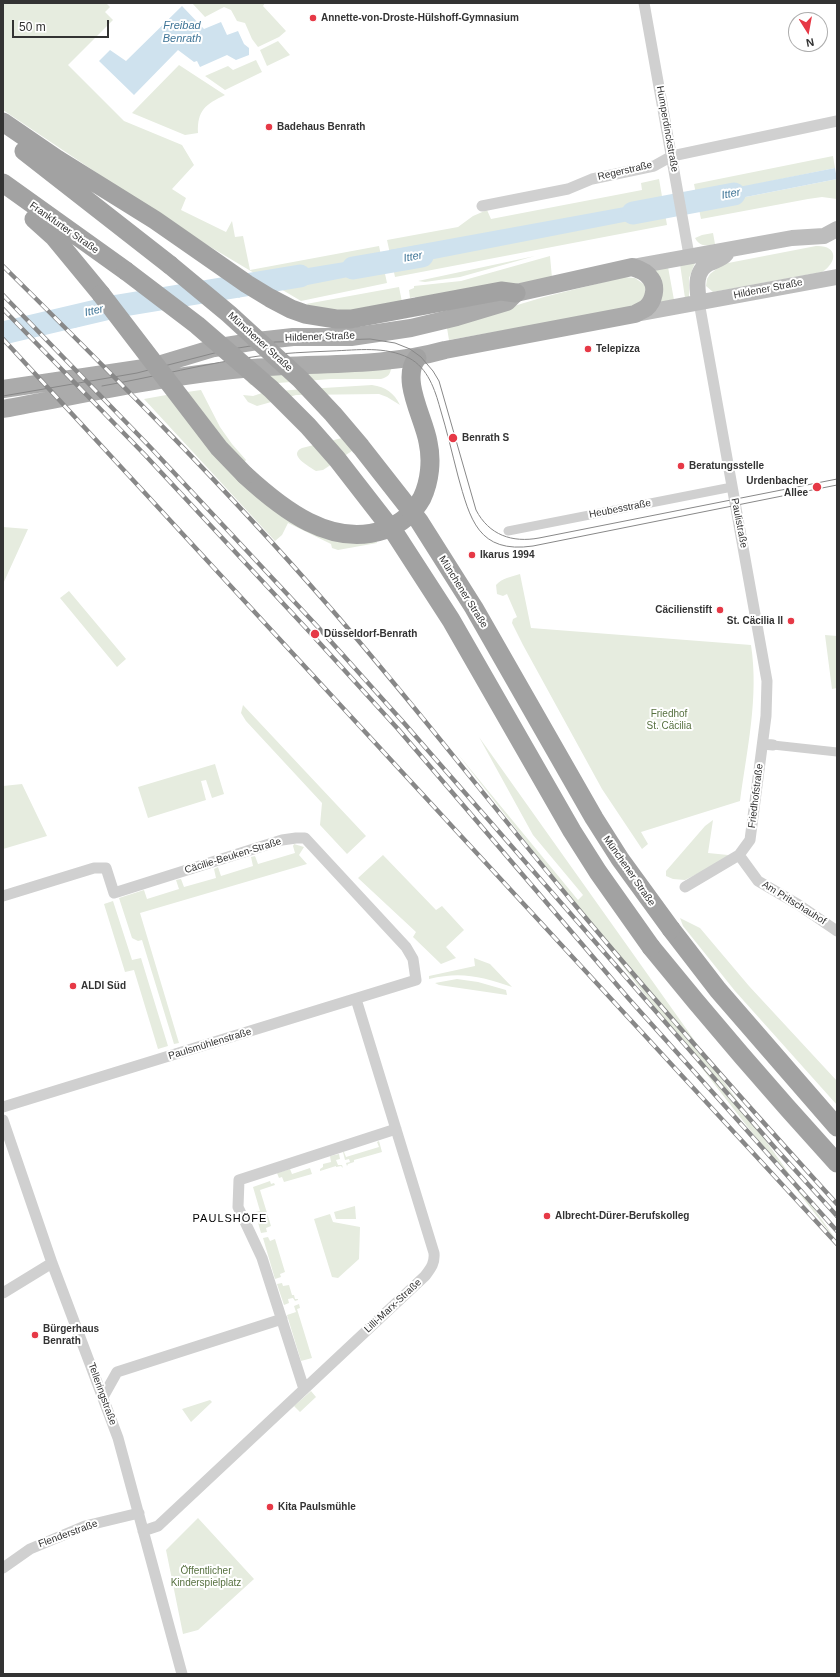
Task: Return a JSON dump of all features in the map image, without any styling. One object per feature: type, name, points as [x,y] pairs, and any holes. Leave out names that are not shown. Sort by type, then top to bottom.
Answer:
[{"type":"highway","points":[[3,122],[57,159],[155,220],[247,284],[291,309],[321,318],[352,319],[501,291],[516,294]]},
{"type":"highway","name":"Münchener Straße","points":[[3,134],[170,265],[229,314],[300,379],[362,447],[418,521],[474,608],[594,818],[620,859],[670,929],[718,990],[837,1127]]},
{"type":"highway","name":"Frankfurter Straße","points":[[3,183],[126,271],[197,325],[271,388],[308,426],[337,459],[392,529],[451,620],[572,831],[598,872],[651,947],[766,1084],[837,1163]]},
{"type":"highway","points":[[28,202],[34,218],[54,237],[101,294],[211,437],[245,475],[266,494],[289,511],[315,525],[345,535],[367,534],[391,528],[410,515],[422,497],[427,486],[430,460],[428,441],[414,398],[412,385],[411,374],[414,361],[417,358]]},
{"type":"main road","name":"Hildener Straße","points":[[3,389],[152,367],[214,348],[274,338],[364,335],[411,328],[446,320],[507,302],[516,294],[632,266],[792,238],[833,235]]},
{"type":"main road","name":"Hildener Straße","points":[[699,302],[696,286],[701,268],[723,258],[729,250]]},
{"type":"main road","name":"Hildener Straße","points":[[632,266],[651,278],[654,289],[654,295],[650,303],[646,308],[635,314]]},
{"type":"main road","name":"Hildener Straße","points":[[3,409],[144,382],[216,372],[275,366],[362,364],[417,358],[445,350],[836,275]]},
{"type":"main road","points":[[445,350],[439,348],[434,338],[437,328],[446,320]]},
{"type":"street","name":"Humperdinckstraße","points":[[644,3],[689,256]]},
{"type":"street","name":"Regerstraße","points":[[482,206],[568,189],[592,179],[654,166],[672,156],[837,121]]},
{"type":"street","name":"Paulistraße","points":[[699,302],[767,681],[766,716],[768,745]]},
{"type":"street","name":"Heubesstraße","points":[[508,531],[732,487]]},
{"type":"street","points":[[768,745],[837,752]]},
{"type":"street","name":"Friedhofstraße","points":[[685,886],[739,855],[748,843],[752,831],[768,745]]},
{"type":"street","name":"Cäcilie-Beuken-Straße","points":[[3,896],[94,868],[106,868],[114,893],[282,840],[305,838],[406,947],[413,959],[416,980]]},
{"type":"street","name":"Am Pritschauhof","points":[[739,855],[758,881],[799,905],[837,931]]},
{"type":"street","name":"Paulsmühlenstraße","points":[[3,1107],[416,980]]},
{"type":"street","name":"Lilli-Marx-Straße","points":[[144,1531],[158,1526],[425,1276],[433,1264],[434,1253],[356,999]]},
{"type":"street","name":"Telleringstraße","points":[[3,1120],[52,1263],[118,1438],[182,1674]]},
{"type":"street","points":[[304,1389],[262,1258],[238,1207],[238,1180],[396,1129]]},
{"type":"street","points":[[3,1294],[52,1263]]},
{"type":"street","points":[[103,1397],[117,1372],[282,1319]]},
{"type":"street","name":"Flenderstraße","points":[[3,1568],[30,1549],[84,1526],[139,1513]]},
{"type":"green space","points":[[3,3],[106,3],[110,7],[105,12],[113,20],[68,65],[124,121],[182,145],[194,165],[172,189],[186,198],[181,210],[226,232],[232,221],[235,237],[243,236],[250,270],[379,246],[387,283],[301,301],[182,230],[3,110]]},
{"type":"green space","points":[[192,3],[265,3],[263,6],[286,31],[279,37],[258,47],[252,39],[245,23],[237,21],[231,10],[224,7],[205,17]]},
{"type":"green space","points":[[278,41],[290,55],[267,66],[260,50]]},
{"type":"green space","points":[[256,60],[262,72],[225,90],[205,76],[228,66],[233,70]]},
{"type":"green space","points":[[179,65],[225,95],[208,105],[201,113],[198,133],[185,135],[132,113]]},
{"type":"green space","points":[[833,156],[835,168],[703,195],[705,205],[837,179],[837,199],[822,197],[808,199],[701,219],[694,184]]},
{"type":"green space","points":[[659,179],[667,225],[395,277],[387,240],[458,227],[473,216],[487,210],[491,219],[642,190],[641,183]]},
{"type":"green space","points":[[713,233],[715,244],[704,245],[699,243],[695,238],[702,235]]},
{"type":"green space","points":[[816,246],[828,248],[832,251],[833,255],[831,264],[822,272],[713,292],[706,286],[707,279],[710,274],[723,264]]},
{"type":"green space","points":[[535,256],[460,277],[425,282],[418,281]]},
{"type":"green space","points":[[550,256],[552,278],[416,300],[415,297],[410,298],[409,290],[414,288],[414,286],[461,281]]},
{"type":"green space","points":[[695,263],[689,278],[689,297],[685,298],[680,264]]},
{"type":"green space","points":[[668,267],[674,300],[656,304],[652,270]]},
{"type":"green space","points":[[624,277],[635,278],[645,285],[645,295],[636,307],[449,340],[447,328],[454,324],[544,297]]},
{"type":"green space","points":[[399,287],[402,302],[366,311],[316,309],[306,304]]},
{"type":"green space","points":[[391,367],[389,375],[381,379],[331,379],[251,385],[247,379],[250,376]]},
{"type":"green space","points":[[372,385],[389,391],[400,405],[379,394],[296,395],[257,406],[248,402],[243,395],[253,396],[262,393],[291,390]]},
{"type":"green space","points":[[201,390],[220,427],[246,460],[243,464],[187,392]]},
{"type":"green space","points":[[172,394],[282,510],[375,537],[377,543],[338,550],[332,548],[331,544],[288,523],[282,535],[275,541],[144,399]]},
{"type":"green space","points":[[346,437],[358,447],[323,470],[316,471],[301,461],[298,457],[298,451],[302,448]]},
{"type":"green space","points":[[3,527],[28,529],[3,584]]},
{"type":"green space","name":"Friedhof St. Cäcilia","points":[[520,574],[531,628],[751,645],[754,684],[753,704],[740,801],[641,832],[648,844],[642,849],[602,789],[523,645],[512,623],[513,619],[517,617],[507,594],[503,596],[497,594],[496,585],[498,583],[507,578]]},
{"type":"green space","points":[[69,591],[126,659],[117,667],[60,598]]},
{"type":"green space","points":[[825,635],[837,636],[837,688],[832,689]]},
{"type":"green space","points":[[243,705],[366,836],[347,854],[320,825],[322,803],[246,721],[241,713]]},
{"type":"green space","points":[[479,737],[837,1242],[457,753],[578,900],[583,895],[533,835]]},
{"type":"green space","points":[[215,764],[224,794],[212,798],[206,780],[201,781],[206,800],[148,818],[138,787]]},
{"type":"green space","points":[[22,784],[47,836],[3,849],[3,786]]},
{"type":"green space","points":[[713,820],[708,853],[728,855],[727,859],[685,880],[673,879],[666,876],[666,871],[705,826]]},
{"type":"green space","points":[[294,844],[304,847],[299,855],[307,864],[140,913],[179,1043],[174,1044],[142,940],[138,941],[132,938],[119,898],[144,890],[147,899],[179,889],[176,880],[181,879],[184,887],[216,878],[214,869],[218,867],[221,876],[253,866],[251,857],[255,856],[258,864],[295,853],[293,846]]},
{"type":"green space","points":[[383,855],[436,910],[442,906],[464,930],[446,947],[456,958],[441,964],[413,937],[416,932],[358,878]]},
{"type":"green space","points":[[113,901],[132,960],[141,958],[168,1046],[158,1049],[134,970],[125,972],[104,904]]},
{"type":"green space","points":[[680,918],[700,928],[749,986],[837,1081],[837,1105],[735,991],[683,926]]},
{"type":"green space","points":[[474,958],[490,964],[512,987],[491,980],[462,975],[452,975],[429,979],[429,976],[475,966]]},
{"type":"green space","points":[[457,979],[478,982],[506,990],[507,995],[439,985],[435,983]]},
{"type":"green space","points":[[379,1141],[382,1152],[354,1160],[354,1162],[348,1164],[347,1166],[346,1163],[350,1162],[349,1159],[345,1160],[343,1152],[346,1157],[379,1147],[377,1142]]},
{"type":"green space","points":[[339,1154],[340,1159],[336,1160],[338,1165],[342,1165],[343,1168],[341,1166],[336,1166],[320,1171],[323,1164],[331,1162],[330,1156]]},
{"type":"green space","points":[[310,1168],[312,1174],[284,1182],[282,1177],[279,1178],[277,1173],[290,1169],[292,1174]]},
{"type":"green space","points":[[270,1181],[271,1184],[274,1183],[275,1185],[260,1190],[271,1226],[266,1228],[267,1232],[261,1233],[255,1212],[260,1211],[253,1187]]},
{"type":"green space","points":[[355,1206],[356,1219],[336,1219],[334,1212]]},
{"type":"green space","points":[[330,1214],[333,1222],[360,1227],[359,1259],[338,1278],[332,1277],[314,1219]]},
{"type":"green space","points":[[268,1237],[270,1241],[275,1239],[285,1272],[280,1274],[281,1277],[275,1279],[263,1238]]},
{"type":"green space","points":[[282,1283],[283,1286],[289,1285],[292,1295],[294,1295],[295,1299],[298,1300],[295,1301],[293,1298],[288,1299],[289,1303],[284,1305],[277,1284]]},
{"type":"green space","points":[[299,1304],[300,1308],[297,1309],[312,1358],[301,1361],[287,1315],[296,1312],[294,1306]]},
{"type":"green space","points":[[311,1391],[316,1397],[300,1412],[294,1406]]},
{"type":"green space","points":[[210,1400],[212,1402],[191,1422],[182,1409]]},
{"type":"green space","name":"Öffentlicher Kinderspielplatz","points":[[198,1518],[254,1579],[198,1630],[183,1634],[166,1550]]},
{"type":"water","name":"Freibad Benrath","points":[[182,6],[204,29],[221,22],[227,35],[238,31],[244,44],[249,48],[249,55],[236,60],[227,55],[200,67],[197,61],[194,62],[178,50],[134,95],[99,61],[110,50],[126,61]]},
{"type":"water","points":[[835,168],[837,179],[705,205],[703,194]]},
{"type":"water","points":[[663,200],[665,214],[393,267],[389,250]]},
{"type":"water","points":[[381,256],[384,270],[282,290],[259,276]]},
{"type":"water","points":[[225,279],[245,293],[239,298],[219,282]]},
{"type":"water","points":[[178,287],[194,298],[189,302],[172,290]]},
{"type":"water","points":[[131,297],[146,308],[131,313],[120,299]]},
{"type":"water","points":[[97,301],[108,318],[74,328],[60,311]]},
{"type":"waterway","name":"Itter","points":[[633,213],[734,194]]},
{"type":"waterway","name":"Itter","points":[[353,268],[422,256]]},
{"type":"waterway","name":"Itter","points":[[3,333],[118,306],[300,276]]},
{"type":"tram line","points":[[3,396],[137,373],[226,350],[275,342],[370,339],[395,343],[410,349],[421,357],[433,371],[439,381],[476,510],[481,519],[488,526],[502,535],[511,538],[539,538],[837,479]]},
{"type":"tram line","points":[[102,386],[220,362],[268,355],[361,350],[381,350],[400,354],[416,362],[430,380],[443,417],[462,492],[479,530],[488,539],[500,544],[514,547],[533,546],[837,485]]},
{"type":"railway","points":[[3,266],[168,432],[287,559],[389,677],[639,981],[837,1204]]},
{"type":"railway","points":[[3,295],[151,448],[317,626],[404,723],[776,1149],[837,1216]]},
{"type":"railway","points":[[3,309],[145,455],[398,729],[629,999],[837,1231]]},
{"type":"railway","points":[[3,339],[837,1244]]},
{"type":"place","name":"Annette-von-Droste-Hülshoff-Gymnasium","points":[[313,18]]},
{"type":"place","name":"Badehaus Benrath","points":[[269,127]]},
{"type":"place","name":"Telepizza","points":[[588,349]]},
{"type":"place","name":"Benrath S","points":[[453,438]]},
{"type":"place","name":"Beratungsstelle","points":[[681,466]]},
{"type":"place","name":"Urdenbacher Allee","points":[[817,487]]},
{"type":"place","name":"Ikarus 1994","points":[[472,555]]},
{"type":"place","name":"Cäcilienstift","points":[[720,610]]},
{"type":"place","name":"St. Cäcilia II","points":[[791,621]]},
{"type":"place","name":"Düsseldorf-Benrath","points":[[315,634]]},
{"type":"place","name":"ALDI Süd","points":[[73,986]]},
{"type":"place","name":"Albrecht-Dürer-Berufskolleg","points":[[547,1216]]},
{"type":"place","name":"Bürgerhaus Benrath","points":[[35,1335]]},
{"type":"place","name":"Kita Paulsmühle","points":[[270,1507]]},
{"type":"district","name":"PAULSHÖFE","points":[[230,1219]]}]
